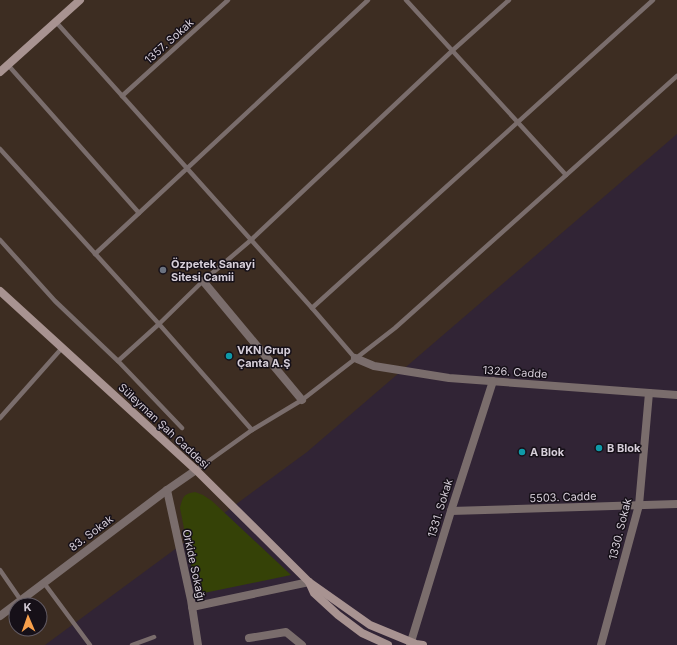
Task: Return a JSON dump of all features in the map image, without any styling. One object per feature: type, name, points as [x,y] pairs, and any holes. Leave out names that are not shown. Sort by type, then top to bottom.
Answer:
[{"type":"main road","points":[[0,72],[80,0]]},
{"type":"main road","name":"Süleyman Şah Caddesi","points":[[0,291],[196,470],[310,582],[370,625],[410,643],[423,645]]},
{"type":"main road","name":"Süleyman Şah Caddesi","points":[[310,582],[314,593],[338,616],[362,633],[388,645]]},
{"type":"street","points":[[203,281],[302,400]]},
{"type":"street","name":"1326. Cadde","points":[[355,358],[374,366],[449,378],[677,395]]},
{"type":"street","name":"1331. Sokak","points":[[410,643],[450,511],[493,381]]},
{"type":"street","name":"1330. Sokak","points":[[602,645],[639,505],[649,393]]},
{"type":"street","name":"83. Sokak","points":[[24,597],[196,470]]},
{"type":"street","name":"Orkide Sokağı","points":[[167,490],[192,607],[198,645]]},
{"type":"street","name":"5503. Cadde","points":[[450,511],[677,504]]},
{"type":"street","points":[[192,607],[310,582]]},
{"type":"street","name":"83. Sokak","points":[[0,616],[8,610]]},
{"type":"street","points":[[249,638],[286,632],[302,645]]},
{"type":"lane","name":"1357. Sokak","points":[[122,96],[228,0]]},
{"type":"lane","points":[[95,254],[368,0]]},
{"type":"lane","points":[[406,0],[566,175]]},
{"type":"lane","points":[[118,361],[203,281],[251,240],[453,50],[509,0]]},
{"type":"lane","points":[[312,308],[653,0]]},
{"type":"lane","points":[[56,22],[355,358]]},
{"type":"lane","points":[[8,65],[139,213]]},
{"type":"lane","points":[[196,470],[252,430],[302,400],[395,328],[677,76]]},
{"type":"lane","points":[[0,149],[159,324],[252,430]]},
{"type":"lane","points":[[0,240],[55,301],[118,361],[182,428]]},
{"type":"lane","points":[[0,418],[62,348]]},
{"type":"lane","points":[[0,570],[18,597]]},
{"type":"lane","points":[[44,583],[90,645]]},
{"type":"lane","points":[[132,645],[154,637]]},
{"type":"shaded area","points":[[0,0],[677,0],[677,134],[307,452],[45,645],[0,645]]},
{"type":"green space","points":[[195,492],[212,501],[291,575],[199,594],[196,590],[180,508],[184,497]]},
{"type":"place","name":"Özpetek Sanayi Sitesi Camii","points":[[163,270]]},
{"type":"place","name":"VKN Grup Çanta A.Ş","points":[[229,356]]},
{"type":"place","name":"B Blok","points":[[599,448]]},
{"type":"place","name":"A Blok","points":[[522,452]]}]
